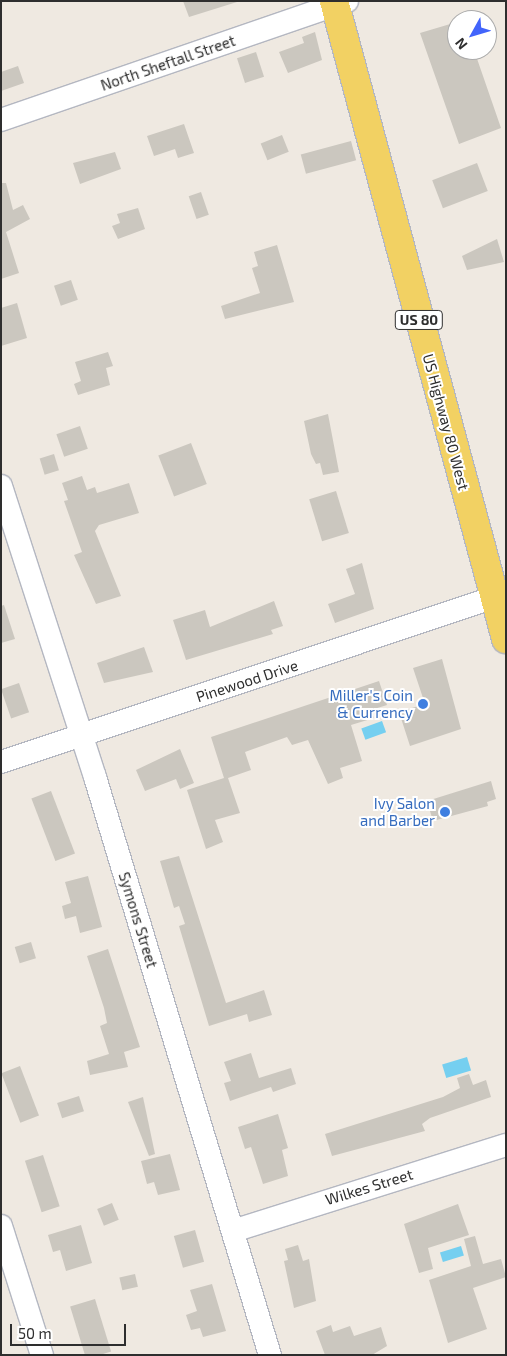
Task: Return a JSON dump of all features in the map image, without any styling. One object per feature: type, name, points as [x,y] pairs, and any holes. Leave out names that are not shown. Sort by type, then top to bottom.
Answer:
[{"type":"main road","name":"US Highway 80 West","points":[[339,3],[492,598],[506,639]]},
{"type":"street","name":"North Sheftall Street","points":[[1,120],[339,3]]},
{"type":"street","name":"Symons Street","points":[[1,486],[81,735],[270,1355]]},
{"type":"street","name":"Pinewood Drive","points":[[1,762],[492,598]]},
{"type":"street","name":"Wilkes Street","points":[[233,1231],[506,1145]]},
{"type":"street","points":[[1,1226],[42,1355]]},
{"type":"water","points":[[382,721],[386,732],[365,740],[361,729]]},
{"type":"water","points":[[467,1057],[471,1070],[446,1078],[442,1065]]},
{"type":"water","points":[[461,1246],[464,1256],[443,1262],[440,1252]]},
{"type":"building","points":[[183,1],[237,1],[237,2],[189,17]]},
{"type":"building","points":[[447,25],[447,60],[477,60],[501,128],[459,144],[420,33]]},
{"type":"building","points":[[315,32],[322,60],[288,73],[279,52],[304,43],[302,37]]},
{"type":"building","points":[[256,52],[264,77],[245,83],[237,58]]},
{"type":"building","points":[[18,66],[24,83],[1,91],[1,72]]},
{"type":"building","points":[[184,124],[194,153],[178,158],[175,149],[154,156],[147,136]]},
{"type":"building","points":[[282,135],[289,152],[267,160],[261,144]]},
{"type":"building","points":[[351,141],[356,160],[306,174],[301,154]]},
{"type":"building","points":[[115,152],[121,169],[80,184],[73,163]]},
{"type":"building","points":[[477,163],[488,191],[443,208],[432,180]]},
{"type":"building","points":[[1,183],[6,183],[13,210],[23,205],[30,219],[6,232],[19,273],[1,279]]},
{"type":"building","points":[[201,192],[209,215],[197,219],[189,196]]},
{"type":"building","points":[[138,208],[145,229],[118,239],[112,226],[120,223],[117,214]]},
{"type":"building","points":[[497,239],[504,262],[467,270],[462,256]]},
{"type":"building","points":[[277,245],[294,302],[225,319],[221,306],[260,293],[252,268],[258,266],[254,252]]},
{"type":"building","points":[[71,280],[78,300],[61,306],[54,286]]},
{"type":"building","points":[[17,303],[27,338],[1,346],[1,308]]},
{"type":"building","points":[[108,352],[113,366],[106,368],[110,385],[78,395],[74,384],[81,381],[75,362]]},
{"type":"building","points":[[328,414],[339,472],[323,475],[320,463],[316,464],[311,454],[304,421]]},
{"type":"building","points":[[80,426],[88,449],[64,457],[56,434]]},
{"type":"building","points":[[191,443],[207,484],[174,497],[158,456]]},
{"type":"building","points":[[54,454],[59,470],[45,475],[40,458]]},
{"type":"building","points":[[82,476],[87,490],[95,487],[97,493],[129,483],[139,513],[99,525],[95,531],[121,596],[96,604],[74,555],[82,552],[64,501],[68,500],[62,483]]},
{"type":"building","points":[[336,491],[349,533],[322,541],[309,499]]},
{"type":"building","points":[[362,563],[374,609],[335,623],[328,604],[355,594],[346,569]]},
{"type":"building","points":[[274,601],[283,626],[271,630],[273,634],[186,660],[173,620],[205,610],[210,627]]},
{"type":"building","points":[[4,605],[15,639],[1,643],[1,606]]},
{"type":"building","points":[[144,647],[153,672],[104,683],[97,663]]},
{"type":"building","points":[[442,659],[461,729],[410,746],[399,712],[425,704],[413,668]]},
{"type":"building","points":[[379,681],[387,705],[371,710],[374,718],[351,725],[362,761],[340,768],[343,778],[328,784],[308,740],[292,745],[287,737],[245,752],[251,770],[228,778],[240,813],[215,820],[223,842],[206,849],[187,790],[224,778],[211,737]]},
{"type":"building","points":[[19,683],[29,712],[11,718],[1,689]]},
{"type":"building","points":[[180,749],[194,783],[180,789],[176,779],[145,791],[136,770]]},
{"type":"building","points":[[491,781],[496,799],[487,802],[488,806],[433,821],[427,801]]},
{"type":"building","points":[[51,791],[75,854],[55,861],[31,799]]},
{"type":"building","points":[[179,856],[226,1003],[264,990],[272,1015],[249,1022],[247,1014],[209,1026],[179,926],[185,924],[179,906],[174,908],[160,861]]},
{"type":"building","points":[[88,876],[102,927],[80,933],[76,916],[65,919],[62,906],[71,903],[65,882]]},
{"type":"building","points":[[31,942],[36,958],[20,963],[15,947]]},
{"type":"building","points":[[108,949],[140,1047],[124,1052],[128,1067],[90,1075],[87,1061],[109,1054],[100,1026],[107,1023],[104,1008],[87,956]]},
{"type":"building","points":[[251,1053],[259,1078],[291,1068],[296,1084],[273,1092],[271,1087],[230,1101],[224,1083],[231,1081],[224,1062]]},
{"type":"building","points":[[20,1066],[39,1115],[20,1123],[1,1073]]},
{"type":"building","points":[[469,1074],[473,1085],[486,1080],[491,1097],[430,1118],[422,1124],[425,1131],[332,1156],[325,1134],[443,1097],[460,1088],[457,1078]]},
{"type":"building","points":[[79,1096],[84,1111],[62,1118],[57,1103]]},
{"type":"building","points":[[143,1097],[155,1154],[149,1156],[128,1102]]},
{"type":"building","points":[[278,1114],[288,1148],[282,1150],[288,1176],[263,1184],[251,1147],[245,1149],[238,1127]]},
{"type":"building","points":[[170,1154],[180,1190],[158,1195],[154,1182],[147,1184],[141,1161]]},
{"type":"building","points":[[43,1155],[60,1206],[42,1212],[25,1161]]},
{"type":"building","points":[[112,1203],[119,1220],[104,1226],[97,1209]]},
{"type":"building","points":[[458,1204],[469,1235],[428,1248],[433,1269],[419,1273],[404,1224]]},
{"type":"building","points":[[81,1225],[92,1263],[66,1271],[60,1250],[53,1252],[48,1235]]},
{"type":"building","points":[[195,1230],[204,1262],[183,1268],[174,1236]]},
{"type":"building","points":[[475,1236],[483,1264],[501,1259],[506,1277],[473,1288],[487,1329],[448,1343],[429,1280],[471,1266],[464,1239]]},
{"type":"building","points":[[298,1245],[303,1261],[309,1259],[316,1301],[294,1308],[284,1261],[288,1260],[285,1249]]},
{"type":"building","points":[[135,1274],[138,1287],[122,1290],[119,1278]]},
{"type":"building","points":[[212,1284],[226,1331],[203,1337],[200,1328],[191,1330],[186,1315],[197,1311],[190,1290]]},
{"type":"building","points":[[95,1299],[111,1352],[100,1355],[85,1355],[70,1307]]},
{"type":"building","points":[[331,1325],[333,1332],[350,1326],[354,1336],[381,1327],[387,1346],[372,1355],[325,1355],[316,1331]]},
{"type":"place","name":"Miller's Coin & Currency","points":[[423,704]]},
{"type":"place","name":"Ivy Salon and Barber","points":[[445,812]]}]
